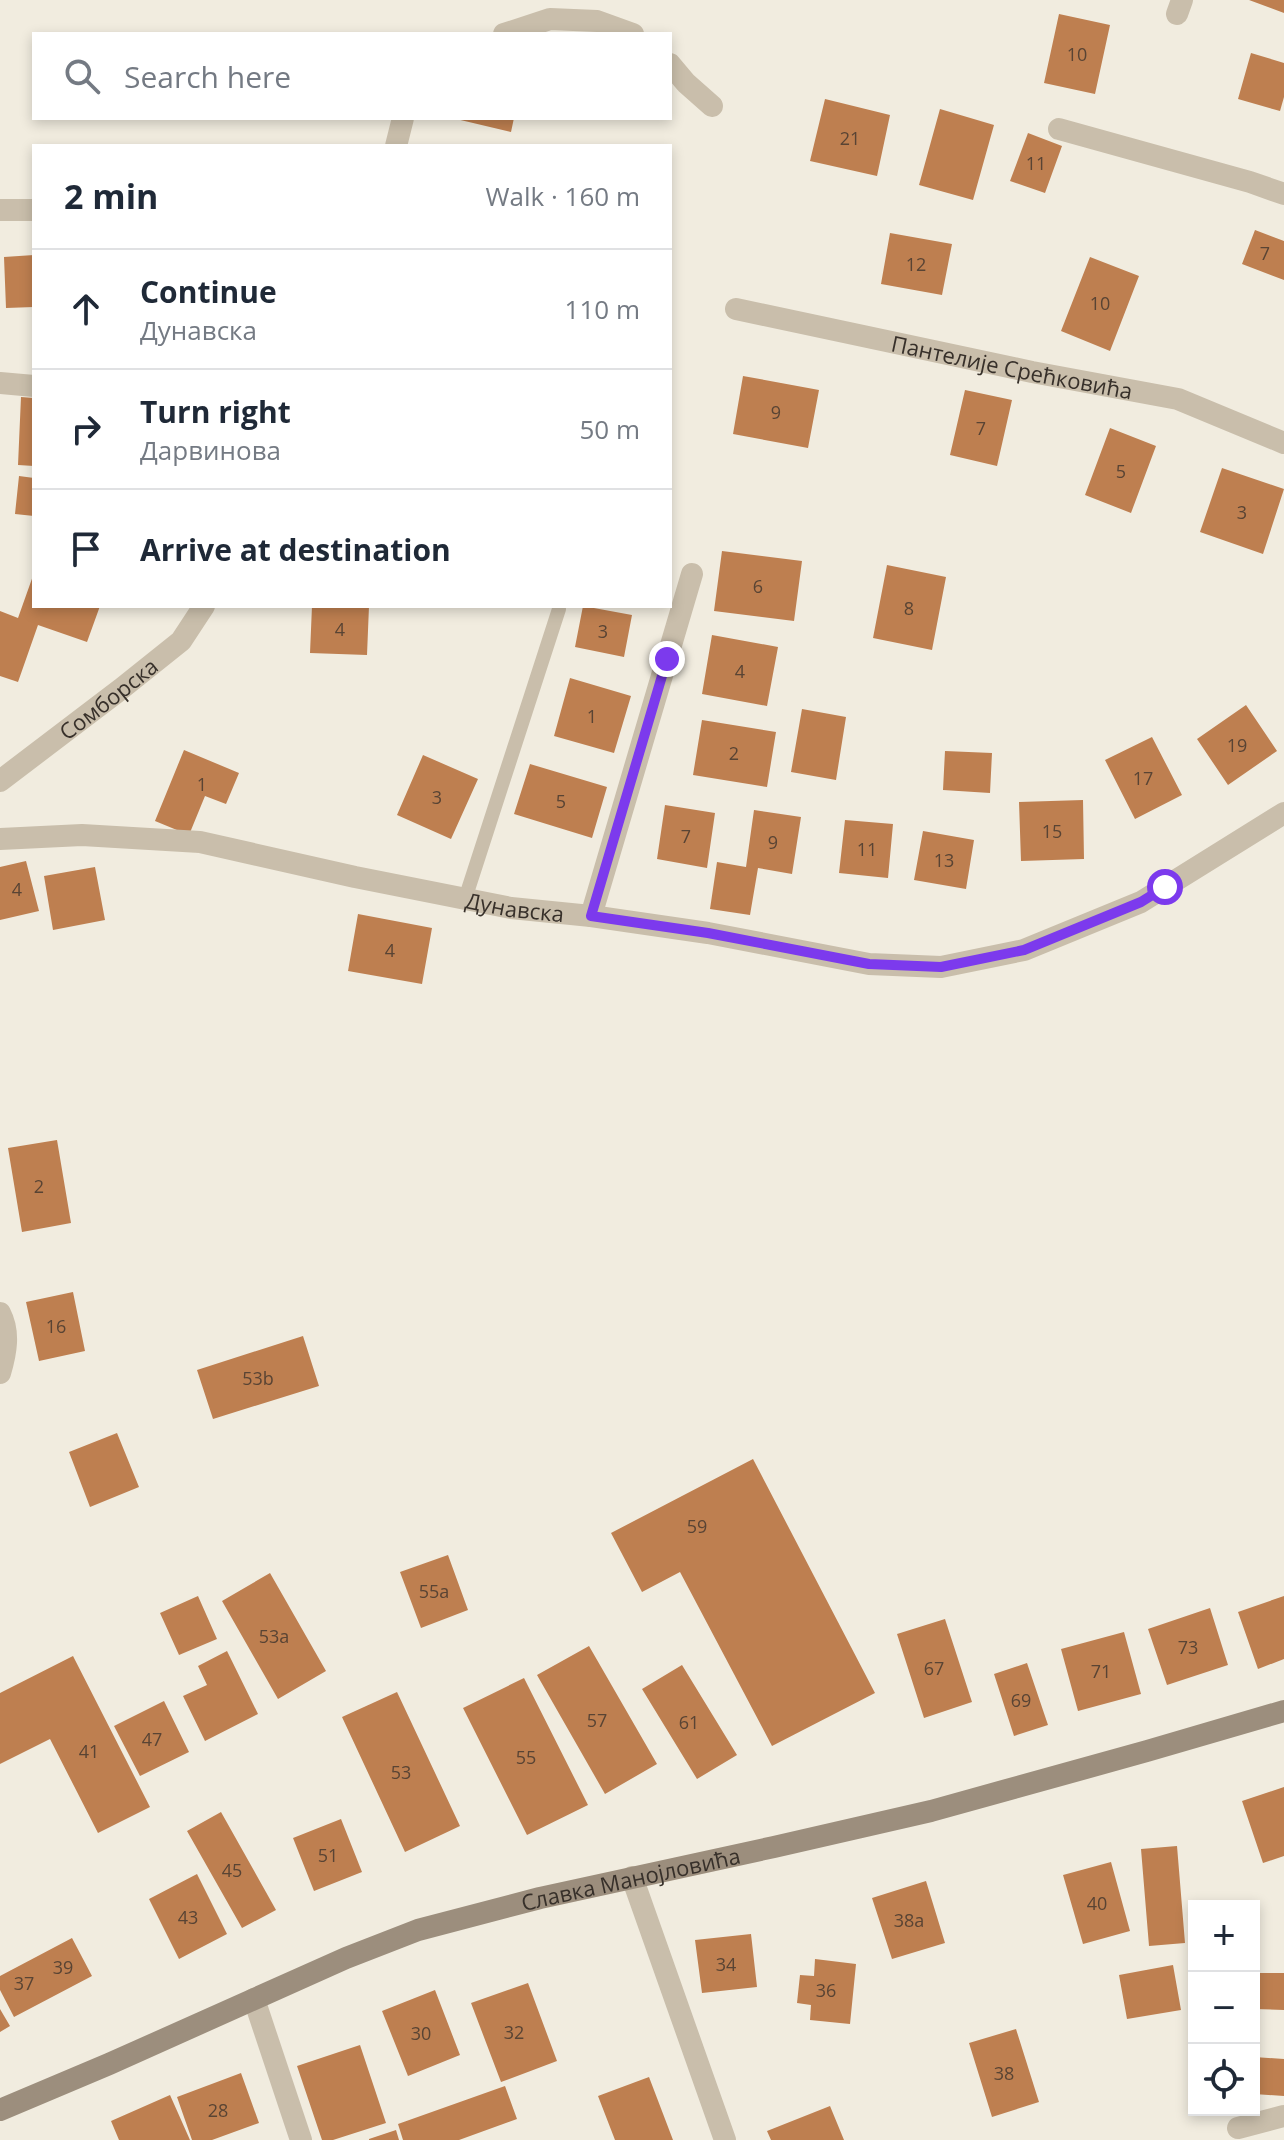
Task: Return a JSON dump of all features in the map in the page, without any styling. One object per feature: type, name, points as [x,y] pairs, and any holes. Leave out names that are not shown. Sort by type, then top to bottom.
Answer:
[{"type":"main road","name":"Славка Манојловића","points":[[0,2110],[346,1958],[418,1930],[632,1877],[931,1811],[1284,1711]]},
{"type":"street","points":[[510,32],[550,19],[597,21],[627,32]]},
{"type":"street","points":[[672,66],[712,106]]},
{"type":"street","points":[[396,144],[402,120]]},
{"type":"street","points":[[1059,129],[1284,194]]},
{"type":"street","points":[[0,210],[32,210]]},
{"type":"street","name":"Пантелије Срећковића","points":[[736,309],[1032,372],[1178,399],[1284,443]]},
{"type":"street","points":[[0,383],[32,386]]},
{"type":"street","points":[[591,916],[692,574]]},
{"type":"street","name":"Сомборска","points":[[0,781],[181,641],[203,608]]},
{"type":"street","name":"Дунавска","points":[[0,839],[82,835],[200,842],[511,908],[708,933],[869,964],[941,967],[1024,950],[1141,902],[1284,813]]},
{"type":"street","points":[[0,1313],[7,1342],[0,1373]]},
{"type":"street","points":[[632,1877],[725,2140]]},
{"type":"street","points":[[254,1999],[301,2140]]},
{"type":"street","points":[[1238,2128],[1284,2116]]},
{"type":"lane","points":[[465,899],[559,609]]},
{"type":"building","points":[[1249,0],[1284,0],[1284,13]]},
{"type":"building","points":[[1059,14],[1110,25],[1095,94],[1044,83]]},
{"type":"building","points":[[1251,53],[1284,63],[1284,97],[1280,111],[1238,99]]},
{"type":"building","points":[[825,99],[890,115],[877,176],[810,161]]},
{"type":"building","points":[[940,109],[994,125],[973,200],[919,185]]},
{"type":"building","points":[[460,120],[514,120],[511,132]]},
{"type":"building","points":[[1028,133],[1062,146],[1045,193],[1010,181]]},
{"type":"building","points":[[1255,230],[1284,241],[1284,280],[1242,264]]},
{"type":"building","points":[[890,233],[952,244],[942,295],[881,284]]},
{"type":"building","points":[[32,255],[32,307],[6,308],[4,257]]},
{"type":"building","points":[[1090,257],[1139,276],[1110,351],[1061,331]]},
{"type":"building","points":[[743,376],[819,390],[808,448],[733,434]]},
{"type":"building","points":[[965,390],[1012,400],[997,466],[950,455]]},
{"type":"building","points":[[21,397],[32,398],[32,466],[18,465]]},
{"type":"building","points":[[1110,428],[1156,446],[1131,513],[1085,495]]},
{"type":"building","points":[[1222,468],[1284,489],[1263,554],[1200,532]]},
{"type":"building","points":[[19,476],[32,478],[32,516],[15,514]]},
{"type":"building","points":[[722,551],[802,561],[794,621],[714,611]]},
{"type":"building","points":[[887,565],[946,577],[932,650],[873,638]]},
{"type":"building","points":[[32,579],[32,608],[99,608],[87,642],[38,625],[18,682],[0,676],[0,611],[18,618]]},
{"type":"building","points":[[312,608],[369,608],[367,655],[310,653]]},
{"type":"building","points":[[583,608],[632,615],[624,657],[575,647]]},
{"type":"building","points":[[712,635],[778,647],[767,706],[702,694]]},
{"type":"building","points":[[570,678],[631,696],[614,753],[554,736]]},
{"type":"building","points":[[1246,705],[1277,751],[1228,785],[1197,739]]},
{"type":"building","points":[[802,709],[846,717],[836,780],[791,772]]},
{"type":"building","points":[[702,720],[776,732],[767,787],[693,775]]},
{"type":"building","points":[[1152,737],[1182,795],[1135,819],[1105,760]]},
{"type":"building","points":[[184,750],[239,773],[226,804],[205,796],[189,835],[155,821]]},
{"type":"building","points":[[945,751],[992,753],[990,793],[943,790]]},
{"type":"building","points":[[423,755],[478,779],[451,839],[397,815]]},
{"type":"building","points":[[530,764],[607,787],[592,838],[514,814]]},
{"type":"building","points":[[1083,800],[1084,859],[1021,861],[1019,802]]},
{"type":"building","points":[[665,805],[715,813],[707,868],[657,859]]},
{"type":"building","points":[[754,810],[801,817],[792,874],[758,868],[750,915],[710,909],[717,862],[746,867]]},
{"type":"building","points":[[845,820],[893,824],[888,878],[839,873]]},
{"type":"building","points":[[923,831],[974,840],[966,889],[914,880]]},
{"type":"building","points":[[26,861],[39,911],[0,920],[0,867]]},
{"type":"building","points":[[95,867],[105,920],[53,930],[44,876]]},
{"type":"building","points":[[358,914],[432,928],[422,984],[348,971]]},
{"type":"building","points":[[57,1140],[71,1223],[22,1232],[8,1148]]},
{"type":"building","points":[[73,1292],[85,1351],[39,1361],[26,1302]]},
{"type":"building","points":[[303,1336],[319,1386],[213,1419],[197,1370]]},
{"type":"building","points":[[117,1433],[139,1487],[90,1507],[69,1452]]},
{"type":"building","points":[[753,1459],[875,1693],[772,1746],[680,1572],[642,1592],[611,1533]]},
{"type":"building","points":[[448,1555],[468,1610],[421,1628],[400,1572]]},
{"type":"building","points":[[270,1573],[326,1671],[278,1699],[222,1601]]},
{"type":"building","points":[[198,1596],[217,1639],[179,1655],[160,1613]]},
{"type":"building","points":[[1284,1596],[1284,1659],[1258,1669],[1238,1612]]},
{"type":"building","points":[[1210,1608],[1228,1665],[1167,1685],[1148,1629]]},
{"type":"building","points":[[945,1619],[972,1702],[924,1718],[897,1634]]},
{"type":"building","points":[[1124,1632],[1141,1694],[1078,1711],[1061,1649]]},
{"type":"building","points":[[589,1646],[657,1764],[605,1794],[537,1675]]},
{"type":"building","points":[[227,1651],[258,1714],[205,1741],[183,1696],[207,1685],[198,1666]]},
{"type":"building","points":[[73,1656],[150,1807],[98,1833],[50,1739],[0,1764],[0,1693]]},
{"type":"building","points":[[1027,1663],[1048,1725],[1014,1736],[994,1674]]},
{"type":"building","points":[[682,1665],[737,1755],[697,1779],[642,1689]]},
{"type":"building","points":[[524,1678],[588,1805],[527,1835],[463,1708]]},
{"type":"building","points":[[397,1692],[460,1826],[405,1852],[342,1717]]},
{"type":"building","points":[[164,1701],[189,1752],[140,1776],[114,1726]]},
{"type":"building","points":[[1284,1787],[1284,1856],[1263,1863],[1242,1801]]},
{"type":"building","points":[[221,1812],[276,1910],[242,1928],[187,1831]]},
{"type":"building","points":[[341,1819],[362,1872],[314,1891],[293,1838]]},
{"type":"building","points":[[1177,1846],[1185,1943],[1149,1946],[1141,1849]]},
{"type":"building","points":[[1111,1862],[1130,1931],[1083,1944],[1063,1875]]},
{"type":"building","points":[[197,1874],[227,1934],[179,1959],[149,1899]]},
{"type":"building","points":[[926,1881],[945,1943],[892,1959],[872,1898]]},
{"type":"building","points":[[751,1934],[757,1987],[702,1993],[695,1940]]},
{"type":"building","points":[[72,1938],[92,1976],[14,2017],[0,1990],[0,1976]]},
{"type":"building","points":[[815,1959],[856,1964],[850,2024],[810,2020],[811,2005],[797,2003],[800,1975],[814,1976]]},
{"type":"building","points":[[1173,1965],[1181,2010],[1127,2019],[1119,1975]]},
{"type":"building","points":[[1260,1973],[1284,1973],[1284,2010],[1260,2009]]},
{"type":"building","points":[[528,1983],[557,2061],[501,2082],[471,2003]]},
{"type":"building","points":[[435,1990],[460,2055],[408,2076],[382,2011]]},
{"type":"building","points":[[0,2009],[10,2026],[0,2032]]},
{"type":"building","points":[[1016,2029],[1039,2102],[992,2117],[969,2043]]},
{"type":"building","points":[[360,2045],[386,2123],[333,2140],[322,2140],[297,2066]]},
{"type":"building","points":[[1260,2057],[1284,2059],[1284,2096],[1260,2094]]},
{"type":"building","points":[[241,2073],[259,2123],[212,2140],[192,2140],[177,2097]]},
{"type":"building","points":[[649,2077],[673,2140],[615,2140],[598,2096]]},
{"type":"building","points":[[505,2086],[517,2119],[459,2140],[403,2140],[398,2124]]},
{"type":"building","points":[[170,2095],[190,2140],[119,2140],[111,2121]]},
{"type":"building","points":[[830,2106],[844,2140],[771,2140],[767,2131]]},
{"type":"building","points":[[396,2130],[399,2140],[369,2140],[369,2139]]},
{"type":"route","points":[[667,659],[591,916],[708,933],[869,964],[941,967],[1024,950],[1141,902],[1165,887]]}]
